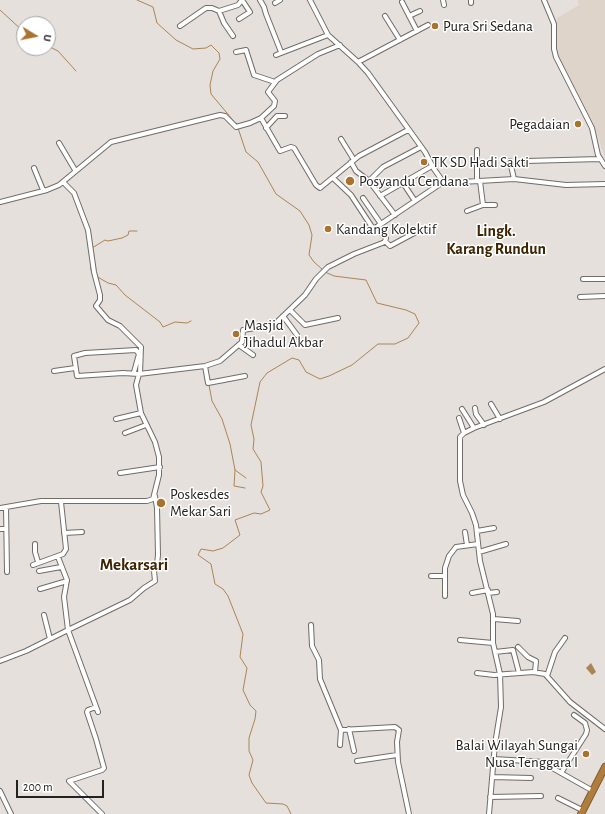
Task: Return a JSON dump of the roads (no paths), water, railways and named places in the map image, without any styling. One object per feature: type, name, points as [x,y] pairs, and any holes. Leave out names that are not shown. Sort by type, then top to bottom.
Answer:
[{"type":"highway","points":[[582,812],[605,768]]},
{"type":"street","points":[[180,26],[206,8],[212,8],[219,11],[238,5],[242,0],[252,14],[239,19]]},
{"type":"street","points":[[260,0],[281,52]]},
{"type":"street","points":[[275,3],[280,0]]},
{"type":"street","points":[[310,0],[328,35],[358,62],[421,147],[432,166],[444,182]]},
{"type":"street","points":[[544,0],[554,24],[554,46],[556,57],[593,130],[600,159],[605,165]]},
{"type":"street","points":[[402,2],[418,31]]},
{"type":"street","points":[[219,11],[224,23],[233,36]]},
{"type":"street","points":[[409,16],[420,11]]},
{"type":"street","points":[[385,16],[400,40]]},
{"type":"street","points":[[358,62],[428,25]]},
{"type":"street","points":[[276,55],[328,35]]},
{"type":"street","points":[[0,202],[43,190],[63,182],[75,170],[99,154],[110,143],[219,115],[225,116],[238,127],[261,118],[275,104],[268,92],[276,82],[318,54],[340,45]]},
{"type":"street","points":[[236,52],[246,50],[254,75],[276,82]]},
{"type":"street","points":[[266,128],[277,116],[285,116]]},
{"type":"street","points":[[261,118],[280,151],[291,147],[295,148],[319,188],[353,161],[408,130]]},
{"type":"street","points":[[341,140],[353,161],[356,171],[369,181],[395,215]]},
{"type":"street","points":[[59,143],[75,170]]},
{"type":"street","points":[[369,181],[383,167],[421,147]]},
{"type":"street","points":[[477,150],[479,181],[483,206]]},
{"type":"street","points":[[526,161],[600,159]]},
{"type":"street","points":[[510,161],[514,179]]},
{"type":"street","points":[[380,196],[432,166]]},
{"type":"street","points":[[34,168],[43,190]]},
{"type":"street","points":[[332,178],[351,195],[372,227],[377,228],[385,237],[385,241],[390,246],[418,231]]},
{"type":"street","points":[[377,228],[444,182],[514,179],[571,185],[605,184]]},
{"type":"street","points":[[0,661],[50,640],[130,600],[155,581],[154,571],[157,564],[158,555],[157,508],[155,496],[160,467],[157,448],[141,413],[136,385],[139,374],[141,347],[120,326],[108,320],[96,306],[100,300],[100,295],[94,272],[88,230],[74,193],[63,182]]},
{"type":"street","points":[[403,183],[415,201]]},
{"type":"street","points":[[363,198],[381,224]]},
{"type":"street","points":[[467,211],[483,206],[495,205]]},
{"type":"street","points":[[134,372],[138,354],[136,350],[74,355],[77,376],[134,372],[139,374],[205,366],[216,363],[242,342],[241,334],[244,330],[268,326],[277,322],[284,316],[306,295],[328,267],[385,241]]},
{"type":"street","points":[[583,279],[605,279]]},
{"type":"street","points":[[580,297],[605,296]]},
{"type":"street","points":[[290,310],[305,325],[338,318]]},
{"type":"street","points":[[284,316],[297,335]]},
{"type":"street","points":[[239,345],[253,355]]},
{"type":"street","points":[[205,366],[209,382],[245,376]]},
{"type":"street","points":[[54,371],[75,368]]},
{"type":"street","points":[[489,814],[501,707],[500,674],[493,643],[494,619],[479,552],[475,519],[463,495],[460,481],[460,439],[464,433],[474,428],[544,402],[605,369]]},
{"type":"street","points":[[491,404],[500,419]]},
{"type":"street","points":[[462,408],[474,428]]},
{"type":"street","points":[[475,408],[476,414],[484,425]]},
{"type":"street","points":[[116,419],[141,413]]},
{"type":"street","points":[[459,418],[464,433]]},
{"type":"street","points":[[125,433],[146,425]]},
{"type":"street","points":[[120,473],[160,467]]},
{"type":"street","points":[[0,508],[30,502],[147,501],[155,496]]},
{"type":"street","points":[[33,565],[38,562],[58,557],[63,554],[66,549],[61,502]]},
{"type":"street","points":[[6,506],[7,572]]},
{"type":"street","points":[[476,531],[494,528]]},
{"type":"street","points":[[0,529],[6,529]]},
{"type":"street","points":[[64,532],[82,532]]},
{"type":"street","points":[[465,532],[467,545]]},
{"type":"street","points":[[35,544],[35,552],[38,562]]},
{"type":"street","points":[[445,596],[447,559],[452,551],[456,547],[478,544]]},
{"type":"street","points":[[479,552],[506,544]]},
{"type":"street","points":[[58,557],[67,581],[64,597],[68,630],[82,664],[98,712]]},
{"type":"street","points":[[39,571],[61,566]]},
{"type":"street","points":[[431,576],[445,576]]},
{"type":"street","points":[[40,589],[67,581]]},
{"type":"street","points":[[472,593],[497,592]]},
{"type":"street","points":[[44,615],[50,640]]},
{"type":"street","points":[[494,619],[518,621]]},
{"type":"street","points":[[311,625],[312,646],[319,660],[320,679],[341,730],[340,745]]},
{"type":"street","points":[[547,676],[555,652],[566,638]]},
{"type":"street","points":[[460,640],[493,643]]},
{"type":"street","points":[[518,647],[528,657],[536,661],[535,672]]},
{"type":"street","points":[[495,652],[513,650],[519,673]]},
{"type":"street","points":[[477,673],[500,674],[535,672],[547,676],[570,702],[605,729]]},
{"type":"street","points":[[96,707],[86,712],[96,739],[104,768],[102,770],[72,779],[69,782],[102,814]]},
{"type":"street","points":[[561,773],[586,734],[587,730],[585,724],[574,715]]},
{"type":"street","points":[[341,730],[397,728],[400,733],[397,742],[397,755],[409,814]]},
{"type":"street","points":[[349,730],[354,751]]},
{"type":"street","points":[[357,761],[397,755]]},
{"type":"street","points":[[494,759],[543,762]]},
{"type":"street","points":[[554,770],[593,791]]},
{"type":"street","points":[[492,777],[531,778]]},
{"type":"street","points":[[0,790],[11,814]]},
{"type":"street","points":[[490,797],[542,796]]},
{"type":"street","points":[[558,798],[582,812]]},
{"type":"waterway","points":[[137,0],[153,7],[157,23],[176,40],[193,49],[206,48],[211,45],[219,53],[220,59],[213,71],[210,85],[211,94],[237,125]]},
{"type":"waterway","points":[[0,10],[16,25]]},
{"type":"waterway","points":[[56,50],[76,71]]},
{"type":"waterway","points":[[238,128],[246,152],[258,162],[276,194],[300,211],[309,225],[312,235],[309,255],[323,270]]},
{"type":"waterway","points":[[92,248],[105,240],[108,241],[122,238],[128,235],[129,231],[137,231]]},
{"type":"waterway","points":[[89,251],[90,257]]},
{"type":"waterway","points":[[91,264],[93,274]]},
{"type":"waterway","points":[[291,814],[287,806],[283,804],[266,803],[252,783],[249,775],[253,760],[249,751],[249,738],[256,711],[250,705],[243,690],[247,668],[240,657],[243,634],[228,596],[223,589],[215,584],[211,564],[198,555],[201,549],[213,551],[223,548],[240,535],[235,520],[254,513],[261,514],[270,510],[261,492],[263,486],[261,462],[253,449],[254,439],[251,425],[260,382],[267,373],[292,358],[299,360],[306,372],[320,379],[352,365],[378,344],[395,344],[408,338],[419,323],[415,314],[406,310],[377,303],[366,280],[334,276],[325,272]]},
{"type":"waterway","points":[[96,276],[108,283],[116,285],[125,295],[160,322],[163,327],[175,322],[187,323],[191,321]]},
{"type":"waterway","points":[[209,385],[212,401],[222,419],[230,444],[235,470],[246,478]]},
{"type":"waterway","points":[[235,470],[234,486],[245,488]]},
{"type":"place","name":"Pura Sri Sedana","points":[[435,26]]},
{"type":"place","name":"Pegadaian","points":[[578,124]]},
{"type":"place","name":"TK SD Hadi Sakti","points":[[424,162]]},
{"type":"place","name":"Posyandu Cendana","points":[[350,181]]},
{"type":"place","name":"Kandang Kolektif","points":[[328,229]]},
{"type":"place","name":"Masjid Jihadul Akbar","points":[[236,334]]},
{"type":"place","name":"Poskesdes Mekar Sari","points":[[161,503]]},
{"type":"place","name":"Balai Wilayah Sungai Nusa Tenggara I","points":[[586,754]]},
{"type":"district","name":"Lingk. Karang Rundun","points":[[496,240]]},
{"type":"district","name":"Mekarsari","points":[[134,565]]}]
